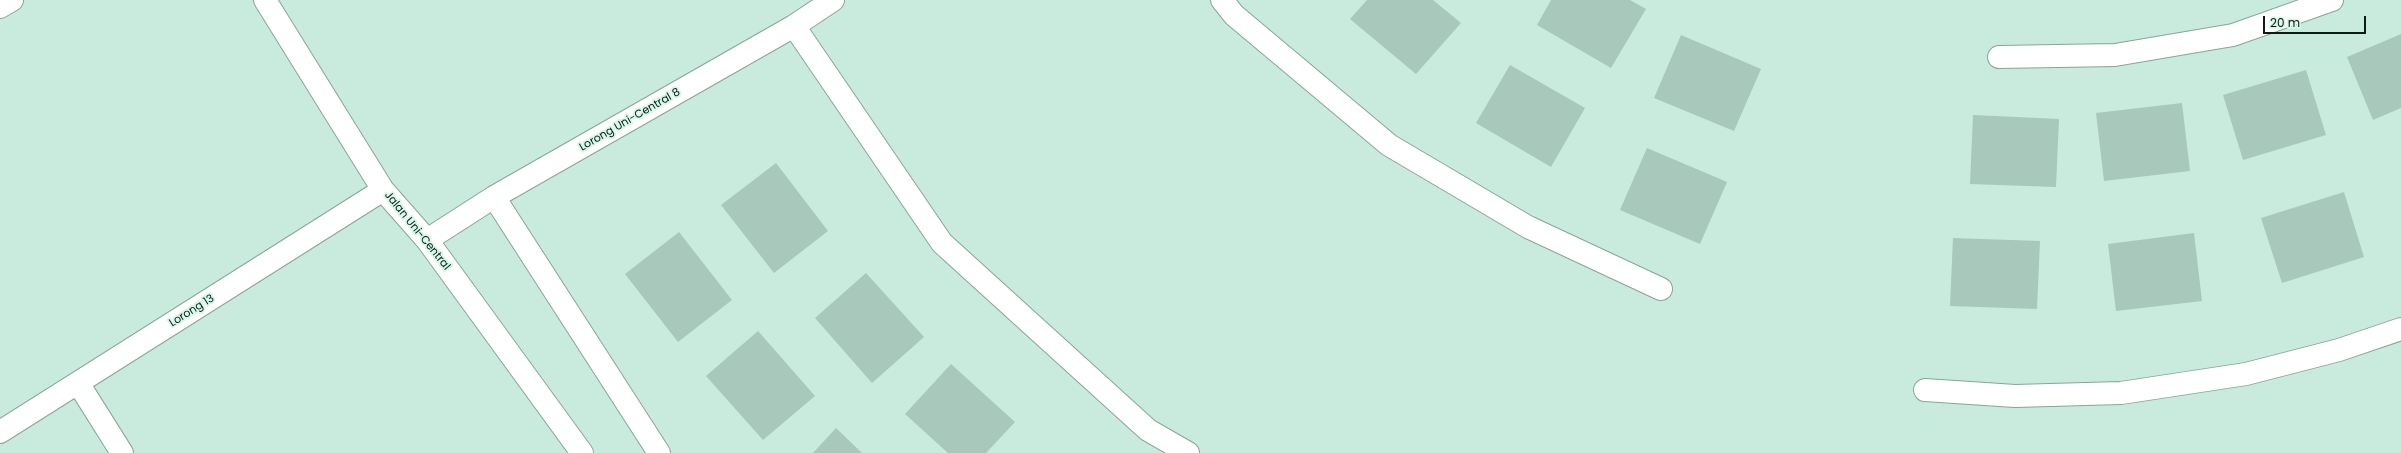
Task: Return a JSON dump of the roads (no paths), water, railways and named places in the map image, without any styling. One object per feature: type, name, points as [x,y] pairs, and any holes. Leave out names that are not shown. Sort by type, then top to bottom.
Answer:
[{"type":"street","points":[[0,7],[12,0]]},
{"type":"street","name":"Jalan Uni-Central","points":[[265,0],[383,190],[427,240],[582,453]]},
{"type":"street","name":"Lorong Uni-Central 8","points":[[427,240],[494,197],[794,26],[833,0]]},
{"type":"street","points":[[1222,0],[1234,15],[1389,145],[1528,228],[1661,289]]},
{"type":"street","points":[[1999,57],[2115,55],[2226,36],[2332,0]]},
{"type":"street","points":[[794,26],[942,243],[1148,430],[1188,453]]},
{"type":"street","name":"Lorong 13","points":[[0,432],[383,190]]},
{"type":"street","points":[[494,197],[658,453]]},
{"type":"street","points":[[1925,390],[2015,396],[2121,393],[2246,374],[2339,350],[2401,329]]},
{"type":"street","points":[[78,383],[122,453]]}]
